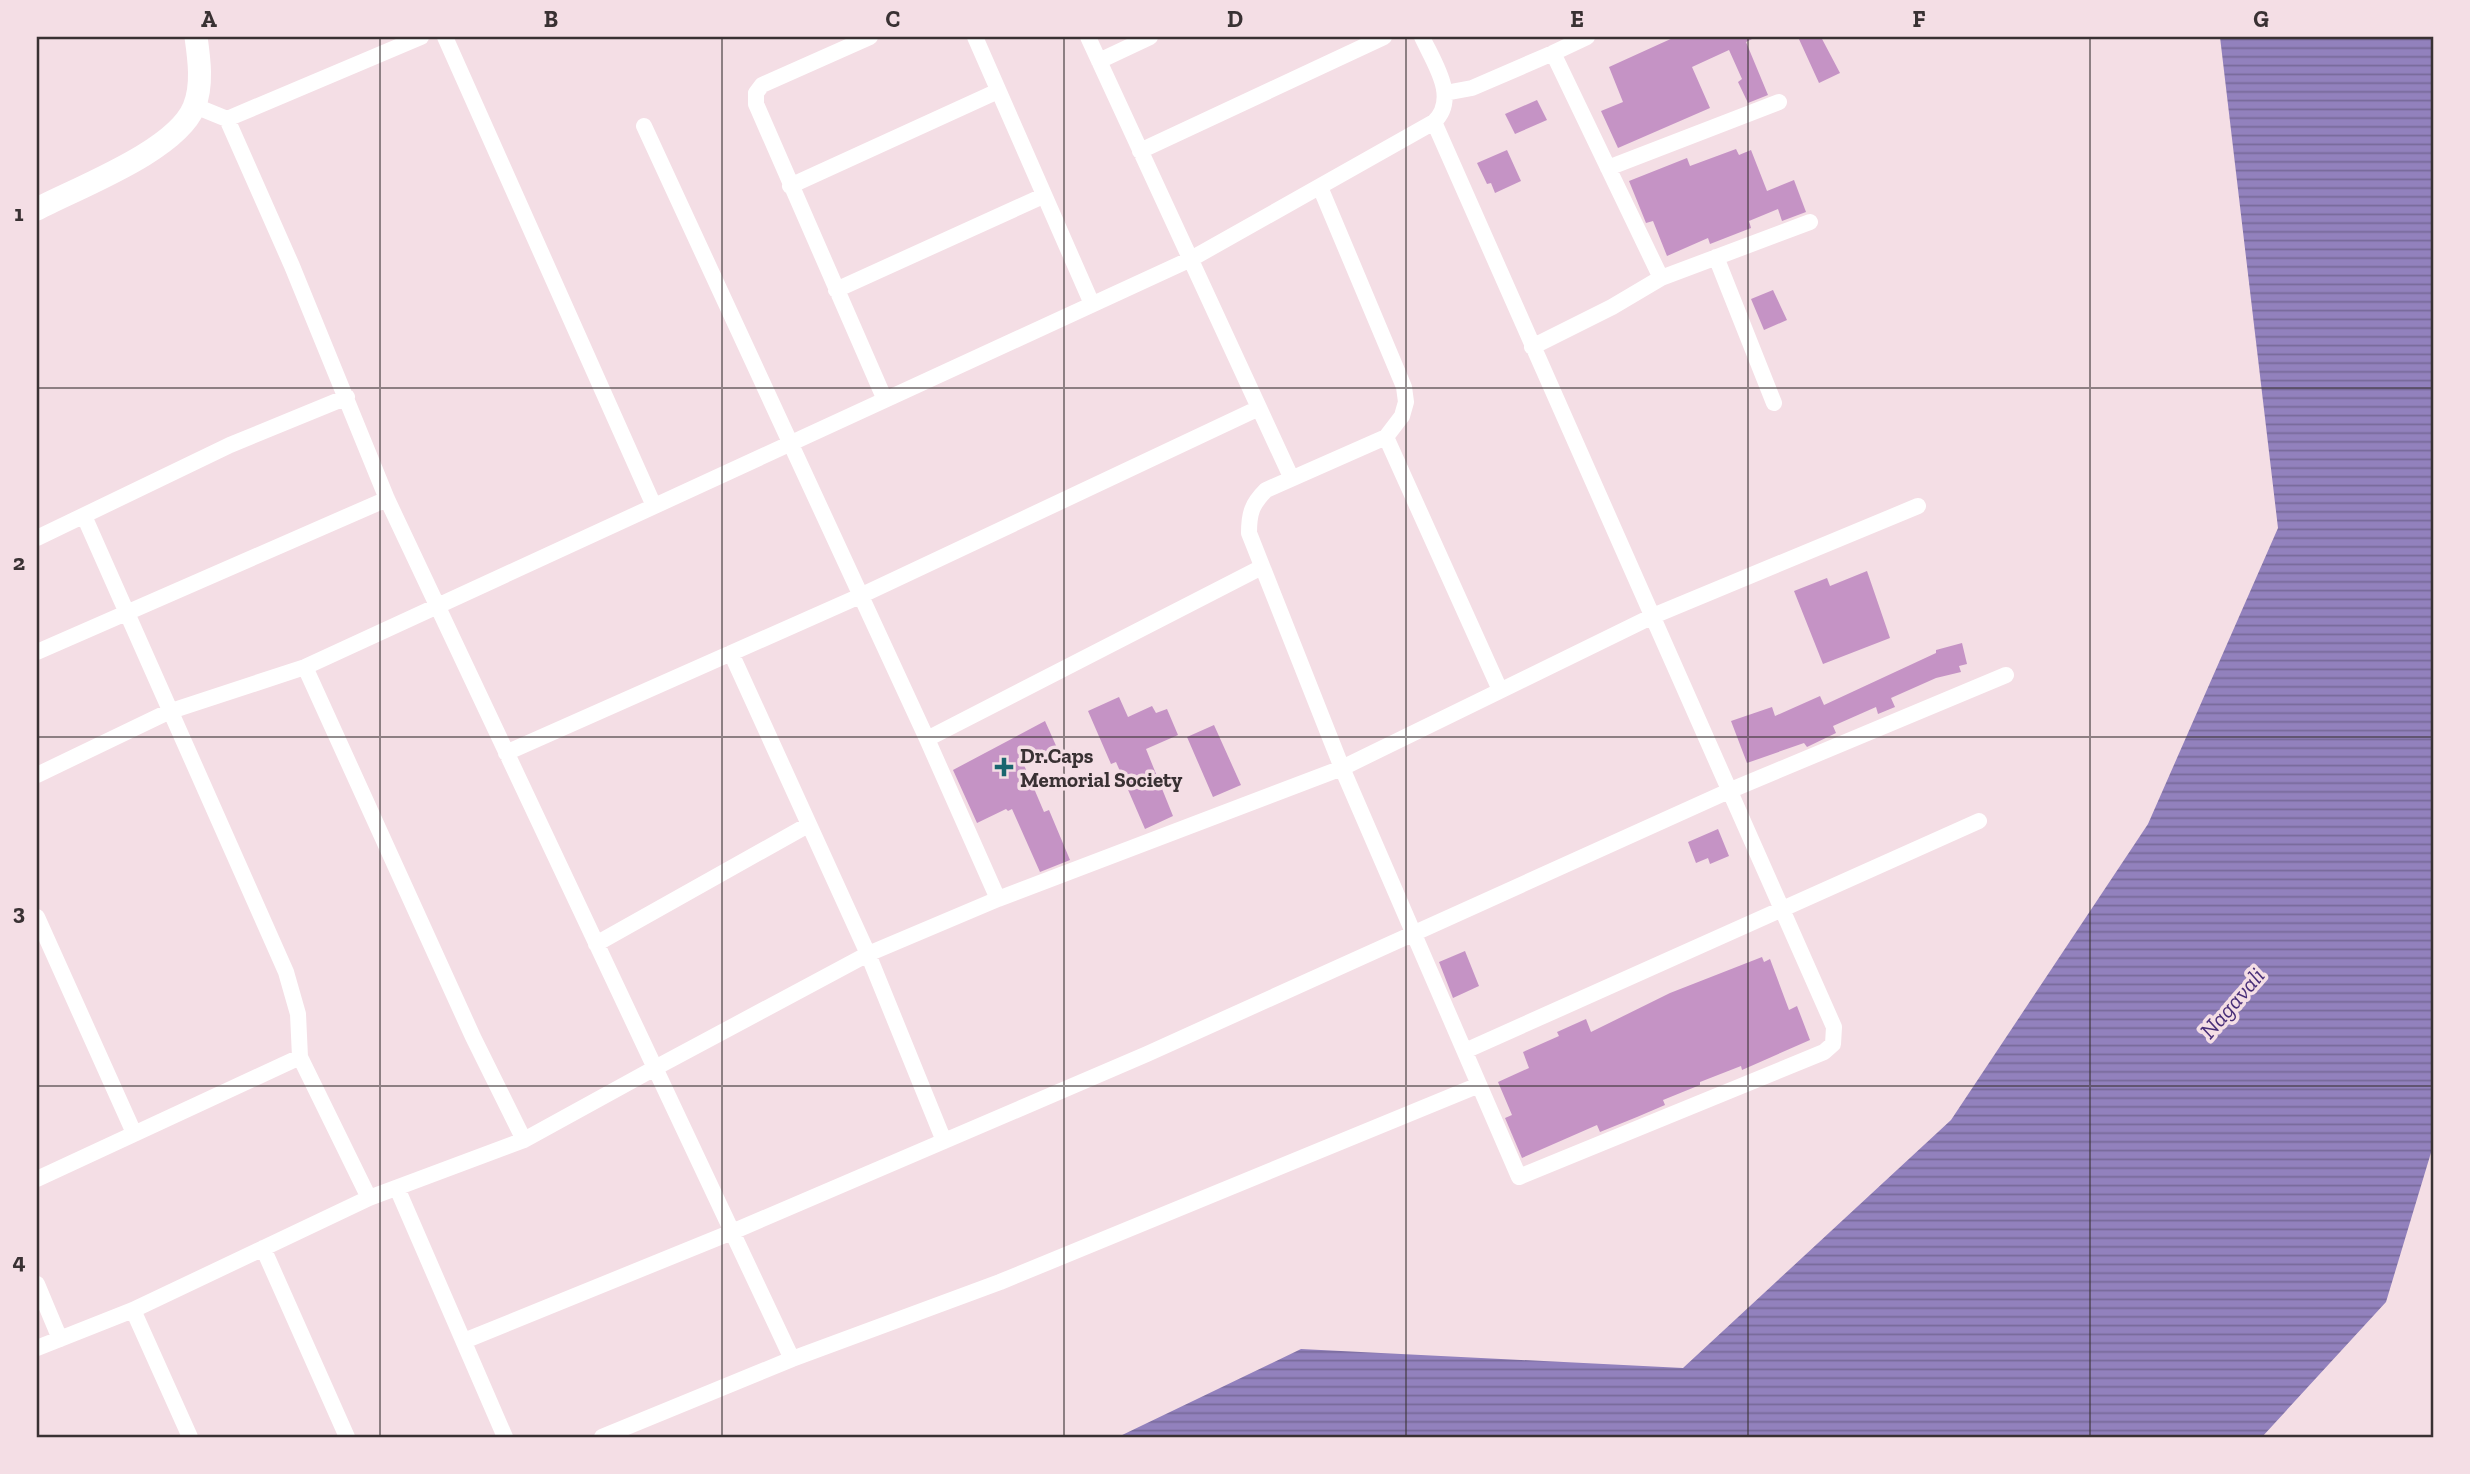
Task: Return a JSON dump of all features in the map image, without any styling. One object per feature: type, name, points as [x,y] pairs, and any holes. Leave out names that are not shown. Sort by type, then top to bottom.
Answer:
[{"type":"main road","points":[[37,209],[165,144],[183,126],[195,106],[200,80],[196,37]]},
{"type":"street","points":[[227,119],[421,37]]},
{"type":"street","points":[[445,37],[654,506]]},
{"type":"street","points":[[870,37],[762,85],[756,93],[756,104],[885,400]]},
{"type":"street","points":[[975,37],[1092,304]]},
{"type":"street","points":[[1088,37],[1291,477]]},
{"type":"street","points":[[1099,61],[1150,37]]},
{"type":"street","points":[[1140,151],[1384,37]]},
{"type":"street","points":[[37,775],[168,712],[305,667],[1191,259],[1434,122],[1442,114],[1446,93],[1422,37]]},
{"type":"street","points":[[1446,93],[1472,88],[1587,37]]},
{"type":"street","points":[[1553,52],[1661,278]]},
{"type":"street","points":[[790,186],[998,91]]},
{"type":"street","points":[[1608,168],[1779,102]]},
{"type":"street","points":[[195,106],[227,119],[347,397],[387,499],[792,1359]]},
{"type":"street","points":[[1320,187],[1404,387],[1406,402],[1402,416],[1386,437],[1266,490],[1254,502],[1249,516],[1249,533],[1342,768],[1519,1177],[1824,1052],[1833,1044],[1834,1027],[1434,122]]},
{"type":"street","points":[[644,126],[927,738],[998,899]]},
{"type":"street","points":[[836,290],[1043,196]]},
{"type":"street","points":[[1532,347],[1612,307],[1661,278],[1810,222]]},
{"type":"street","points":[[1716,257],[1774,403]]},
{"type":"street","points":[[37,538],[230,445],[347,397]]},
{"type":"street","points":[[506,752],[860,596],[1259,408]]},
{"type":"street","points":[[1386,437],[1500,691]]},
{"type":"street","points":[[37,653],[387,499]]},
{"type":"street","points":[[37,1348],[133,1310],[369,1198],[524,1140],[868,954],[998,899],[1342,768],[1653,615],[1918,506]]},
{"type":"street","points":[[84,516],[168,712],[286,972],[298,1014],[300,1057],[369,1198]]},
{"type":"street","points":[[927,738],[1262,567]]},
{"type":"street","points":[[730,653],[868,954],[944,1141]]},
{"type":"street","points":[[305,667],[473,1037],[524,1140]]},
{"type":"street","points":[[464,1341],[732,1232],[944,1141],[1415,935],[1731,790],[2006,676]]},
{"type":"street","points":[[1465,1051],[1979,821]]},
{"type":"street","points":[[596,944],[808,825]]},
{"type":"street","points":[[37,917],[134,1133]]},
{"type":"street","points":[[37,1179],[300,1057]]},
{"type":"street","points":[[602,1437],[792,1359],[1000,1282],[1479,1085]]},
{"type":"street","points":[[397,1188],[505,1437]]},
{"type":"street","points":[[264,1248],[347,1437]]},
{"type":"street","points":[[37,1284],[60,1339]]},
{"type":"street","points":[[133,1310],[190,1437]]},
{"type":"water","name":"Nagavali","points":[[2220,37],[2433,37],[2433,1146],[2386,1302],[2262,1437],[1118,1437],[1301,1349],[1683,1368],[1951,1120],[2148,824],[2278,528]]},
{"type":"building","points":[[1675,37],[1756,37],[1746,42],[1768,95],[1748,103],[1738,82],[1742,79],[1729,50],[1692,67],[1710,108],[1618,148],[1601,111],[1623,102],[1609,67]]},
{"type":"building","points":[[1798,37],[1821,37],[1840,73],[1819,83]]},
{"type":"building","points":[[1537,100],[1547,120],[1515,134],[1505,114]]},
{"type":"building","points":[[1736,149],[1739,155],[1751,150],[1767,191],[1794,180],[1806,212],[1782,221],[1778,209],[1749,221],[1751,228],[1710,244],[1708,238],[1667,256],[1653,221],[1646,223],[1629,181],[1687,158],[1690,166]]},
{"type":"building","points":[[1507,150],[1521,181],[1495,193],[1491,183],[1487,184],[1477,163]]},
{"type":"building","points":[[1773,290],[1787,320],[1764,330],[1751,299]]},
{"type":"building","points":[[1867,571],[1890,638],[1823,664],[1794,591],[1827,578],[1830,586]]},
{"type":"building","points":[[1962,643],[1967,664],[1959,666],[1961,672],[1936,678],[1891,698],[1895,707],[1878,714],[1876,707],[1833,726],[1836,733],[1807,747],[1804,743],[1747,763],[1731,721],[1772,707],[1775,716],[1820,696],[1824,705],[1936,653],[1936,650]]},
{"type":"building","points":[[1119,697],[1128,717],[1152,706],[1156,713],[1167,709],[1178,735],[1146,749],[1173,816],[1145,829],[1116,762],[1111,764],[1088,711]]},
{"type":"building","points":[[1045,721],[1058,750],[1024,765],[1044,812],[1049,810],[1070,860],[1040,872],[1012,809],[1006,809],[977,823],[953,770]]},
{"type":"building","points":[[1214,725],[1241,785],[1213,797],[1187,737]]},
{"type":"building","points":[[1718,829],[1729,856],[1710,864],[1708,858],[1696,863],[1688,842]]},
{"type":"building","points":[[1465,951],[1479,986],[1453,998],[1439,962]]},
{"type":"building","points":[[1762,957],[1764,962],[1770,959],[1789,1010],[1797,1006],[1810,1040],[1742,1070],[1741,1066],[1700,1082],[1700,1085],[1663,1100],[1665,1105],[1637,1117],[1600,1132],[1597,1125],[1522,1158],[1505,1118],[1512,1115],[1498,1082],[1529,1068],[1523,1052],[1559,1036],[1557,1032],[1586,1019],[1591,1032],[1670,993]]},
{"type":"place","name":"Dr.Caps Memorial Society","points":[[1004,767]]}]
